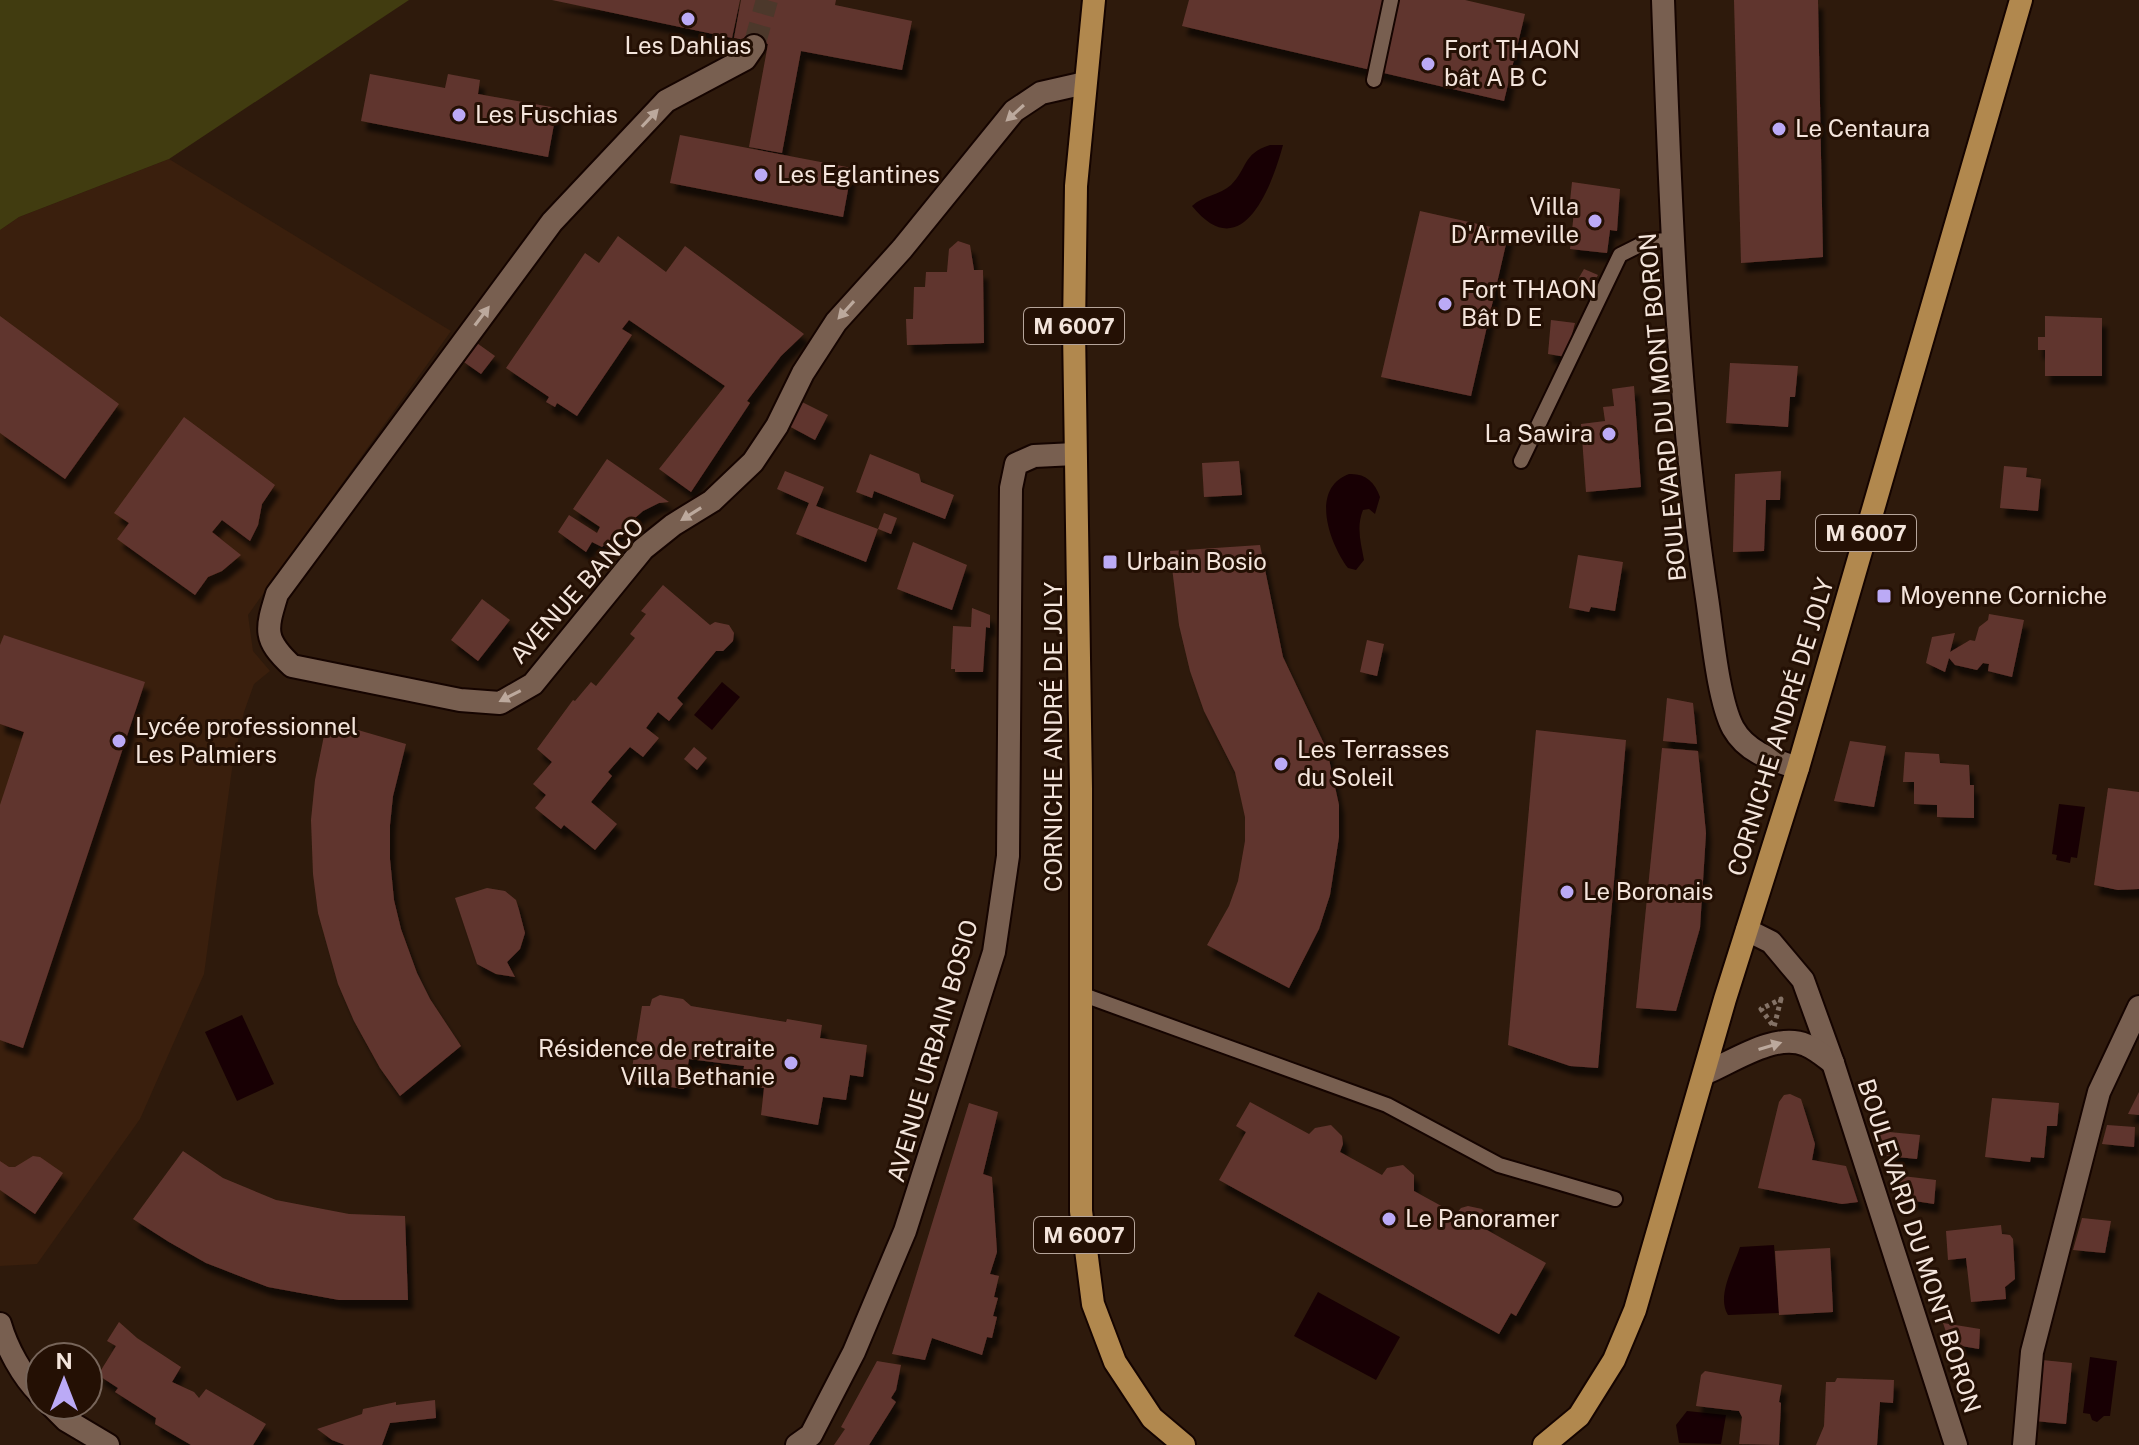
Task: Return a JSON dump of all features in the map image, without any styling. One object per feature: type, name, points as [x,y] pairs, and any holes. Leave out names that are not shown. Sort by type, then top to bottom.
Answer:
[{"type":"main road","name":"CORNICHE ANDRÉ DE JOLY","points":[[1094,0],[1076,186],[1081,1211],[1093,1304],[1115,1362],[1152,1418],[1184,1445]]},
{"type":"main road","name":"CORNICHE ANDRÉ DE JOLY","points":[[1544,1445],[1579,1416],[1614,1360],[1635,1310],[1798,768],[2021,0]]},
{"type":"street","name":"BOULEVARD DU MONT BORON","points":[[1663,0],[1673,240],[1698,537],[1717,663],[1734,729],[1749,747],[1766,757],[1798,768]]},
{"type":"street","name":"AVENUE BANCO","points":[[754,46],[745,59],[666,101],[552,222],[498,294],[277,594],[267,627],[275,651],[292,666],[473,701],[500,703],[533,684],[643,549],[673,525],[712,501],[753,462],[836,322],[902,249],[1014,111],[1041,93],[1085,83]]},
{"type":"street","name":"AVENUE URBAIN BOSIO","points":[[797,1445],[811,1435],[854,1352],[905,1231],[994,952],[1008,856],[1011,488],[1016,464],[1034,456],[1075,454]]},
{"type":"street","name":"BOULEVARD DU MONT BORON","points":[[1747,930],[1771,942],[1803,980],[1833,1063],[1956,1445]]},
{"type":"street","points":[[2024,1445],[2032,1352],[2099,1092],[2139,1007]]},
{"type":"street","name":"BOULEVARD DU MONT BORON","points":[[1706,1073],[1770,1043],[1806,1045],[1833,1063]]},
{"type":"street","points":[[0,1324],[24,1373]]},
{"type":"street","points":[[68,1421],[108,1445]]},
{"type":"lane","points":[[1374,80],[1391,0]]},
{"type":"lane","points":[[1521,461],[1620,255],[1648,241],[1673,240]]},
{"type":"lane","points":[[1081,994],[1387,1105],[1499,1165],[1615,1199]]},
{"type":"shaded area","points":[[0,0],[409,0],[169,159],[19,217],[0,230]]},
{"type":"shaded area","points":[[1270,145],[1283,145],[1271,181],[1263,199],[1240,225],[1226,228],[1210,223],[1192,206],[1231,185],[1250,157]]},
{"type":"shaded area","name":"Lycée professionnel Les Palmiers","points":[[169,159],[451,331],[248,615],[253,651],[270,671],[254,684],[244,712],[232,769],[204,974],[140,1119],[37,1264],[0,1266],[0,230],[19,217]]},
{"type":"shaded area","points":[[1349,474],[1369,480],[1380,497],[1375,514],[1369,509],[1363,510],[1361,516],[1364,560],[1356,570],[1348,568],[1341,558],[1327,518],[1329,492],[1337,481]]},
{"type":"shaded area","points":[[722,682],[740,697],[712,730],[694,715]]},
{"type":"shaded area","points":[[2059,804],[2085,807],[2077,858],[2071,857],[2070,863],[2056,860],[2057,855],[2052,854]]},
{"type":"shaded area","points":[[242,1015],[274,1084],[237,1101],[205,1032]]},
{"type":"shaded area","points":[[1774,1245],[1779,1313],[1728,1315],[1725,1290],[1740,1247]]},
{"type":"shaded area","points":[[1318,1292],[1400,1337],[1376,1380],[1294,1336]]},
{"type":"shaded area","points":[[2090,1357],[2117,1361],[2110,1416],[2104,1416],[2097,1422],[2092,1420],[2090,1414],[2083,1413]]},
{"type":"shaded area","points":[[1687,1411],[1726,1415],[1721,1444],[1679,1443],[1676,1425]]},
{"type":"building","name":"Les Dahlias","points":[[552,0],[740,0],[732,38]]},
{"type":"building","points":[[741,0],[836,0],[835,5],[912,21],[902,70],[801,51],[782,153],[749,147],[768,44],[734,38]]},
{"type":"building","name":"Fort THAON bât A B C","points":[[1189,0],[1465,0],[1525,14],[1504,101],[1182,26]]},
{"type":"building","name":"Le Centaura","points":[[1734,0],[1818,0],[1823,257],[1741,263]]},
{"type":"building","name":"Les Fuschias","points":[[370,74],[445,88],[448,74],[480,80],[478,94],[557,108],[548,157],[361,121]]},
{"type":"building","name":"Les Eglantines","points":[[680,135],[852,168],[843,217],[670,183]]},
{"type":"building","name":"Villa D'Armeville","points":[[1572,182],[1620,189],[1617,231],[1610,230],[1607,253],[1570,249],[1574,212],[1569,211]]},
{"type":"building","name":"Fort THAON Bât D E","points":[[1420,211],[1509,231],[1471,396],[1381,377]]},
{"type":"building","points":[[618,236],[666,272],[685,246],[804,334],[781,356],[747,401],[750,403],[691,492],[659,469],[725,386],[629,320],[622,329],[632,335],[577,416],[557,403],[555,407],[546,402],[549,397],[506,368],[585,253],[599,263]]},
{"type":"building","points":[[958,241],[970,245],[974,270],[983,270],[984,343],[907,345],[906,319],[913,319],[914,287],[925,287],[926,272],[947,272],[949,249]]},
{"type":"building","points":[[1584,269],[1598,275],[1588,292],[1574,286]]},
{"type":"building","points":[[0,316],[119,404],[65,479],[0,433]]},
{"type":"building","points":[[2045,316],[2102,318],[2102,376],[2045,376],[2045,350],[2038,350],[2038,337],[2045,337]]},
{"type":"building","points":[[1551,320],[1575,323],[1566,357],[1548,354]]},
{"type":"building","points":[[474,341],[495,356],[481,374],[461,360]]},
{"type":"building","points":[[1730,363],[1798,366],[1795,397],[1790,397],[1788,427],[1726,423]]},
{"type":"building","name":"La Sawira","points":[[1634,386],[1641,487],[1586,492],[1581,424],[1605,421],[1603,407],[1614,406],[1612,389]]},
{"type":"building","points":[[800,401],[828,415],[815,440],[787,425]]},
{"type":"building","points":[[184,417],[275,485],[262,504],[258,525],[250,541],[222,520],[212,532],[241,555],[222,571],[208,577],[195,595],[117,539],[129,523],[114,513]]},
{"type":"building","points":[[870,454],[919,474],[921,482],[954,495],[945,519],[874,491],[872,498],[856,492]]},
{"type":"building","points":[[607,459],[669,502],[643,511],[602,547],[592,542],[586,552],[558,532],[569,515],[597,533],[600,527],[573,509]]},
{"type":"building","points":[[1239,461],[1242,495],[1204,497],[1202,463]]},
{"type":"building","points":[[2004,466],[2027,468],[2026,477],[2041,479],[2038,511],[2000,508]]},
{"type":"building","points":[[785,471],[824,487],[816,506],[878,529],[866,562],[796,534],[809,503],[777,489]]},
{"type":"building","points":[[1781,471],[1780,500],[1766,500],[1764,551],[1733,552],[1735,474]]},
{"type":"building","points":[[884,513],[897,518],[891,534],[878,529]]},
{"type":"building","points":[[913,542],[967,565],[952,610],[897,589]]},
{"type":"building","name":"Les Terrasses du Soleil","points":[[1260,545],[1283,657],[1327,750],[1339,805],[1339,837],[1330,895],[1319,929],[1289,988],[1207,945],[1229,906],[1238,881],[1245,841],[1245,817],[1235,772],[1204,711],[1190,671],[1179,625],[1170,551]]},
{"type":"building","points":[[1578,555],[1623,562],[1615,611],[1591,607],[1589,612],[1569,608]]},
{"type":"building","points":[[663,585],[710,625],[715,622],[729,625],[734,633],[733,641],[723,651],[716,651],[677,698],[683,704],[669,721],[658,712],[646,728],[659,738],[643,757],[630,747],[608,772],[612,776],[591,802],[617,824],[595,850],[564,825],[561,829],[535,808],[546,795],[533,784],[552,762],[537,749],[573,700],[591,682],[596,686],[635,638],[630,634],[646,614],[641,611]]},
{"type":"building","points":[[482,599],[510,620],[478,661],[451,640]]},
{"type":"building","points":[[972,608],[990,615],[990,628],[986,627],[983,672],[955,672],[951,669],[953,626],[971,627]]},
{"type":"building","points":[[1989,614],[2024,620],[2012,677],[1988,671],[1989,664],[1983,663],[1977,670],[1955,665],[1949,658],[1945,672],[1926,663],[1932,637],[1955,633],[1950,652],[1970,640],[1975,641],[1979,627],[1988,620]]},
{"type":"building","points":[[4,635],[145,682],[23,1048],[0,1040],[0,805],[24,732],[0,724],[0,645]]},
{"type":"building","points":[[1367,640],[1384,644],[1377,676],[1360,672]]},
{"type":"building","points":[[1667,698],[1693,703],[1697,744],[1663,741]]},
{"type":"building","points":[[327,721],[406,744],[393,796],[390,825],[394,900],[417,973],[461,1046],[400,1096],[380,1068],[354,1021],[338,984],[318,913],[311,820],[315,780]]},
{"type":"building","name":"Le Boronais","points":[[1536,730],[1626,740],[1598,1068],[1570,1066],[1508,1045]]},
{"type":"building","points":[[1850,741],[1886,746],[1874,807],[1834,801]]},
{"type":"building","points":[[694,747],[707,758],[697,770],[684,759]]},
{"type":"building","points":[[1662,748],[1698,751],[1706,833],[1700,928],[1676,1011],[1636,1008]]},
{"type":"building","points":[[1905,752],[1939,754],[1940,763],[1969,765],[1970,785],[1974,785],[1974,818],[1937,817],[1937,805],[1914,804],[1914,782],[1903,782]]},
{"type":"building","points":[[2108,788],[2139,792],[2139,889],[2118,890],[2094,885]]},
{"type":"building","points":[[487,888],[505,891],[516,900],[525,933],[520,949],[507,962],[515,977],[496,974],[477,964],[455,898]]},
{"type":"building","name":"Résidence de retraite Villa Bethanie","points":[[660,995],[683,999],[691,1006],[822,1025],[820,1038],[867,1045],[863,1077],[850,1075],[846,1100],[823,1097],[818,1125],[761,1115],[764,1088],[742,1085],[744,1066],[689,1059],[684,1089],[630,1081],[642,1006],[650,1006],[652,999]]},
{"type":"building","points":[[2139,1092],[2139,1115],[2128,1114]]},
{"type":"building","points":[[1784,1095],[1801,1099],[1815,1144],[1812,1160],[1846,1166],[1858,1202],[1842,1204],[1758,1188],[1779,1102]]},
{"type":"building","points":[[1992,1098],[2059,1103],[2057,1126],[2047,1126],[2044,1158],[2031,1157],[2030,1162],[1985,1157]]},
{"type":"building","name":"Le Panoramer","points":[[1250,1102],[1309,1134],[1315,1128],[1331,1125],[1342,1136],[1340,1152],[1382,1175],[1387,1168],[1403,1165],[1414,1175],[1414,1191],[1456,1214],[1468,1206],[1482,1209],[1487,1215],[1487,1230],[1546,1263],[1516,1316],[1511,1313],[1499,1334],[1219,1180],[1246,1132],[1236,1126]]},
{"type":"building","points":[[969,1103],[998,1112],[983,1174],[992,1177],[997,1252],[990,1274],[999,1276],[993,1316],[997,1317],[992,1338],[987,1337],[982,1355],[932,1338],[925,1360],[892,1354]]},
{"type":"building","points":[[2107,1125],[2135,1127],[2134,1147],[2102,1144]]},
{"type":"building","points":[[1879,1131],[1920,1135],[1917,1159],[1887,1156]]},
{"type":"building","points":[[183,1151],[223,1178],[276,1200],[349,1214],[405,1216],[408,1300],[339,1300],[268,1287],[206,1263],[133,1219]]},
{"type":"building","points":[[33,1156],[40,1157],[63,1173],[35,1214],[0,1190],[0,1161],[15,1167]]},
{"type":"building","points":[[1894,1175],[1936,1180],[1934,1204],[1902,1199]]},
{"type":"building","points":[[2082,1218],[2111,1221],[2105,1253],[2073,1250]]},
{"type":"building","points":[[2001,1225],[2002,1234],[2010,1235],[2013,1239],[2015,1279],[2005,1287],[2006,1299],[1971,1302],[1966,1258],[1948,1260],[1946,1231]]},
{"type":"building","points":[[1830,1248],[1833,1312],[1779,1315],[1775,1251]]},
{"type":"building","points":[[119,1322],[181,1367],[172,1382],[194,1392],[199,1398],[206,1389],[266,1424],[253,1445],[191,1445],[155,1424],[156,1418],[115,1392],[118,1388],[104,1379],[104,1365],[116,1346],[107,1341]]},
{"type":"building","points":[[1943,1323],[1980,1329],[1979,1349],[1950,1344]]},
{"type":"building","points":[[2042,1360],[2072,1363],[2066,1424],[2035,1421]]},
{"type":"building","points":[[877,1361],[901,1365],[896,1390],[891,1398],[896,1402],[869,1445],[834,1445],[845,1429],[841,1427]]},
{"type":"building","points":[[1705,1371],[1782,1385],[1779,1445],[1739,1444],[1742,1417],[1739,1411],[1696,1406],[1701,1375]]},
{"type":"building","points":[[1837,1378],[1894,1380],[1893,1403],[1880,1402],[1877,1445],[1816,1445],[1824,1426],[1826,1382],[1835,1382]]},
{"type":"building","points":[[435,1400],[436,1418],[390,1423],[382,1445],[345,1445],[317,1429],[362,1414],[363,1409],[396,1402],[396,1405]]},
{"type":"tunnel","points":[[754,46],[767,0]]},
{"type":"place","name":"Les Dahlias","points":[[688,19]]},
{"type":"place","name":"Fort THAON bât A B C","points":[[1428,64]]},
{"type":"place","name":"Les Fuschias","points":[[459,115]]},
{"type":"place","name":"Le Centaura","points":[[1779,129]]},
{"type":"place","name":"Les Eglantines","points":[[761,175]]},
{"type":"place","name":"Villa D'Armeville","points":[[1595,221]]},
{"type":"place","name":"Fort THAON Bât D E","points":[[1445,304]]},
{"type":"place","name":"La Sawira","points":[[1609,434]]},
{"type":"place","name":"Urbain Bosio","points":[[1110,562]]},
{"type":"place","name":"Moyenne Corniche","points":[[1884,596]]},
{"type":"place","name":"Lycée professionnel Les Palmiers","points":[[119,741]]},
{"type":"place","name":"Les Terrasses du Soleil","points":[[1281,764]]},
{"type":"place","name":"Le Boronais","points":[[1567,892]]},
{"type":"place","name":"Résidence de retraite Villa Bethanie","points":[[791,1063]]},
{"type":"place","name":"Le Panoramer","points":[[1389,1219]]}]
